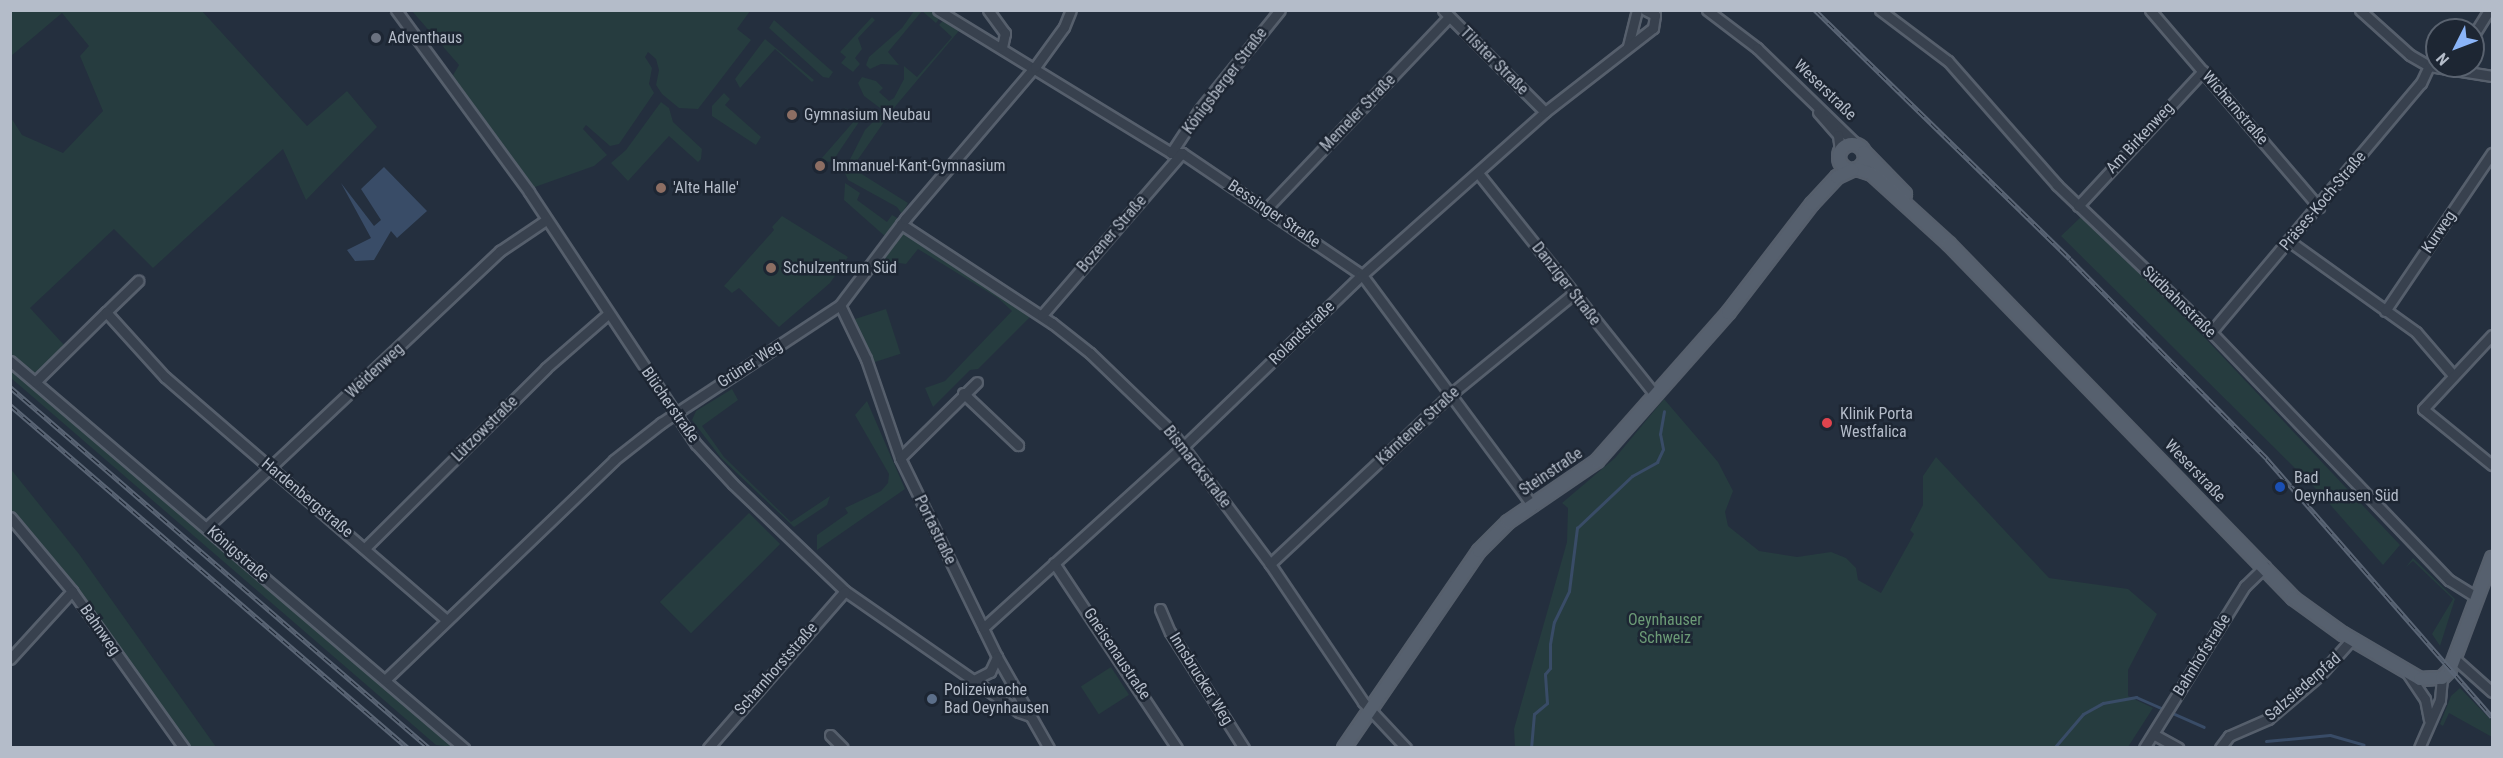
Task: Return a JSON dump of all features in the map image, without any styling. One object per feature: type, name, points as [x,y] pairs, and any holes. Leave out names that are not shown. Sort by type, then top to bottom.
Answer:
[{"type":"main road","points":[[1845,146],[1860,149],[1863,164],[1854,169],[1841,165],[1839,154],[1845,146]]},
{"type":"main road","name":"Weserstraße","points":[[1860,149],[1949,244],[2293,598],[2352,639],[2407,672],[2426,681],[2442,678]]},
{"type":"main road","name":"Steinstraße","points":[[1812,204],[1839,154]]},
{"type":"main road","name":"Weserstraße","points":[[1854,169],[1872,174],[1949,244]]},
{"type":"main road","name":"Steinstraße","points":[[1344,747],[1479,551],[1508,522],[1597,461],[1728,313],[1812,204],[1837,177],[1854,169]]},
{"type":"main road","points":[[2442,678],[2454,658],[2475,596],[2493,558]]},
{"type":"street","name":"Blücherstraße","points":[[396,10],[546,220],[675,414],[733,484],[845,591],[1019,712],[1030,716]]},
{"type":"street","points":[[938,10],[1002,46],[1171,153],[1182,153]]},
{"type":"street","points":[[988,10],[1005,33],[1002,46]]},
{"type":"street","name":"Grüner Weg","points":[[386,679],[614,460],[675,414],[840,304],[901,224],[1035,67],[1064,27],[1071,10]]},
{"type":"street","name":"Königsberger Straße","points":[[1171,153],[1200,108],[1280,10]]},
{"type":"street","points":[[1628,46],[1637,10]]},
{"type":"street","name":"Rolandstraße","points":[[983,628],[1184,446],[1362,275],[1545,112],[1653,28],[1655,15],[1645,10]]},
{"type":"street","name":"Weserstraße","points":[[1707,10],[1770,59],[1860,149]]},
{"type":"street","name":"Südbahnstraße","points":[[1880,10],[1948,61],[1992,115],[2078,206],[2211,332],[2449,580],[2475,596]]},
{"type":"street","name":"Wichernstraße","points":[[2150,10],[2319,207]]},
{"type":"street","points":[[2360,10],[2410,55],[2425,64]]},
{"type":"street","name":"Tilsiter Straße","points":[[1446,14],[1545,112]]},
{"type":"street","name":"Memeler Straße","points":[[1266,209],[1446,14]]},
{"type":"street","name":"Weserstraße","points":[[1770,59],[1838,135],[1839,154]]},
{"type":"street","name":"Am Birkenweg","points":[[2078,206],[2203,71]]},
{"type":"street","name":"Präses-Koch-Straße","points":[[2211,332],[2319,207],[2421,83],[2425,74]]},
{"type":"street","name":"Bessinger Straße","points":[[1182,153],[1362,275],[1533,506]]},
{"type":"street","name":"Bozener Straße","points":[[1042,315],[1182,153]]},
{"type":"street","name":"Kurweg","points":[[2385,311],[2493,153]]},
{"type":"street","name":"Danziger Straße","points":[[1478,173],[1572,294],[1655,395]]},
{"type":"street","name":"Weidenweg","points":[[207,527],[500,251],[546,220]]},
{"type":"street","name":"Bismarckstraße","points":[[901,224],[1042,315],[1090,353],[1184,446],[1270,564],[1370,710],[1406,747]]},
{"type":"street","points":[[2289,241],[2416,333],[2453,375]]},
{"type":"street","points":[[35,382],[138,281]]},
{"type":"street","name":"Kärntener Straße","points":[[1270,564],[1451,394],[1572,294]]},
{"type":"street","name":"Portastraße","points":[[840,304],[879,394],[900,458],[997,657],[1049,747]]},
{"type":"street","name":"Hardenbergstraße","points":[[106,312],[165,377],[366,547],[447,620]]},
{"type":"street","name":"Lützowstraße","points":[[366,547],[546,368],[608,314]]},
{"type":"street","points":[[2493,335],[2423,409],[2493,465]]},
{"type":"street","name":"Königstraße","points":[[10,361],[464,747]]},
{"type":"street","points":[[900,458],[963,393],[977,382]]},
{"type":"street","points":[[963,393],[1018,445]]},
{"type":"street","name":"Bahnweg","points":[[10,517],[72,591],[184,747]]},
{"type":"street","name":"Gneisenaustraße","points":[[1054,563],[1177,747]]},
{"type":"street","name":"Bahnhofstraße","points":[[2144,747],[2246,585],[2265,567]]},
{"type":"street","points":[[10,659],[72,591]]},
{"type":"street","name":"Scharnhorststraße","points":[[708,747],[845,591]]},
{"type":"street","name":"Innsbrucker Weg","points":[[1160,609],[1170,632],[1244,747]]},
{"type":"street","name":"Salzsiederpfad","points":[[2220,747],[2229,735],[2268,719],[2320,675],[2352,639]]},
{"type":"street","points":[[974,680],[990,672],[997,657]]},
{"type":"street","points":[[2454,658],[2493,692]]},
{"type":"street","points":[[2407,672],[2426,699],[2429,722]]},
{"type":"street","points":[[2418,747],[2440,700],[2442,678]]},
{"type":"street","points":[[2152,734],[2178,747]]},
{"type":"street","points":[[830,735],[843,747]]},
{"type":"green space","points":[[201,10],[307,126],[347,91],[377,127],[306,200],[283,149],[153,268],[114,229],[30,308],[64,345],[28,382],[453,747],[436,745],[11,378],[10,116],[22,135],[63,153],[103,111],[80,56],[89,46],[62,13],[11,56],[11,11]]},
{"type":"green space","points":[[412,11],[750,11],[737,29],[751,40],[698,109],[679,108],[662,94],[656,85],[659,70],[656,59],[648,52],[645,57],[652,68],[649,84],[654,93],[619,144],[610,146],[586,125],[583,129],[607,155],[594,166],[532,188],[452,77],[459,65]]},
{"type":"green space","points":[[914,11],[922,11],[888,52],[899,65],[881,64],[870,69],[866,65],[869,57],[902,28]]},
{"type":"green space","points":[[922,11],[931,11],[939,19],[936,23]]},
{"type":"green space","points":[[872,17],[875,20],[858,38],[862,49],[855,58],[860,64],[853,72],[841,63],[846,57],[840,52]]},
{"type":"green space","points":[[946,17],[963,26],[893,109],[852,168],[908,203],[902,214],[897,207],[848,180],[844,171],[865,130],[884,111],[864,96],[858,83],[862,77],[876,81],[883,88],[879,92],[889,101],[894,98],[904,79],[904,66],[917,77],[952,37],[939,25]]},
{"type":"green space","points":[[774,20],[833,72],[829,78],[823,77],[769,28]]},
{"type":"green space","points":[[765,39],[814,80],[812,82],[775,49],[740,88],[735,79]]},
{"type":"green space","points":[[724,93],[730,99],[725,105],[761,137],[756,145],[712,116],[712,106]]},
{"type":"green space","points":[[661,102],[669,108],[673,122],[702,149],[701,159],[698,162],[669,136],[628,181],[611,163],[626,150]]},
{"type":"green space","points":[[844,107],[859,117],[859,122],[832,162],[824,161],[821,159],[855,120]]},
{"type":"green space","points":[[845,183],[860,193],[857,200],[887,222],[892,215],[899,219],[887,238],[844,200]]},
{"type":"green space","points":[[782,216],[848,257],[830,283],[779,327],[739,288],[732,293],[724,286],[774,230],[772,227]]},
{"type":"green space","points":[[2082,216],[2206,339],[2400,545],[2383,565],[2320,493],[2061,236]]},
{"type":"green space","points":[[903,228],[1031,316],[978,369],[970,370],[933,407],[925,388],[945,381],[1012,311],[998,298],[918,249],[906,264],[877,260]]},
{"type":"green space","points":[[886,309],[901,354],[867,365],[853,320]]},
{"type":"green space","points":[[732,389],[738,400],[702,426],[724,457],[791,522],[830,496],[827,505],[794,527],[721,458],[692,420],[696,411]]},
{"type":"green space","name":"Oeynhauser Schweiz","points":[[1664,399],[1718,462],[1733,491],[1725,512],[1728,526],[1759,551],[1797,557],[1831,552],[1846,558],[1856,568],[1858,580],[1881,593],[1914,534],[1910,530],[1923,505],[1923,476],[1936,457],[2049,578],[2128,589],[2157,614],[2128,670],[2128,696],[2153,708],[2128,747],[1515,747],[1514,729],[1567,542],[1568,508],[1562,503],[1615,458]]},
{"type":"green space","points":[[867,401],[905,489],[817,550],[817,535],[848,513],[845,508],[881,491],[888,483],[889,474],[855,415]]},
{"type":"green space","points":[[10,468],[79,554],[216,747],[190,747],[11,511]]},
{"type":"green space","points":[[749,513],[780,544],[691,633],[660,602]]},
{"type":"green space","points":[[2413,558],[2455,599],[2440,646],[2432,634],[2453,599],[2413,561],[2406,567]]},
{"type":"green space","points":[[1111,667],[1129,695],[1099,714],[1081,687]]},
{"type":"green space","points":[[2460,688],[2492,721],[2492,737],[2449,713],[2443,726],[2440,724],[2451,696]]},
{"type":"water","points":[[384,167],[427,211],[397,238],[391,231],[374,260],[355,261],[347,250],[371,238],[341,183],[374,226],[381,220],[361,189]]},
{"type":"waterway","points":[[1531,748],[1534,714],[1547,703],[1545,674],[1550,668],[1550,644],[1554,622],[1569,591],[1577,528],[1632,476],[1657,462],[1663,449],[1660,434],[1664,411]]},
{"type":"waterway","points":[[2054,748],[2083,714],[2103,703],[2136,697],[2204,727]]},
{"type":"waterway","points":[[2266,741],[2330,735],[2364,745]]},
{"type":"railway","points":[[1815,10],[2070,259],[2267,459],[2492,717]]},
{"type":"railway","points":[[10,387],[429,748]]},
{"type":"railway","points":[[10,405],[408,748]]},
{"type":"place","name":"Adventhaus","points":[[376,38]]},
{"type":"place","name":"Gymnasium Neubau","points":[[792,115]]},
{"type":"place","name":"Immanuel-Kant-Gymnasium","points":[[820,166]]},
{"type":"place","name":"'Alte Halle'","points":[[661,188]]},
{"type":"place","name":"Schulzentrum Süd","points":[[771,268]]},
{"type":"place","name":"Klinik Porta Westfalica","points":[[1827,423]]},
{"type":"place","name":"Bad Oeynhausen Süd","points":[[2280,487]]},
{"type":"place","name":"Polizeiwache Bad Oeynhausen","points":[[932,699]]}]
